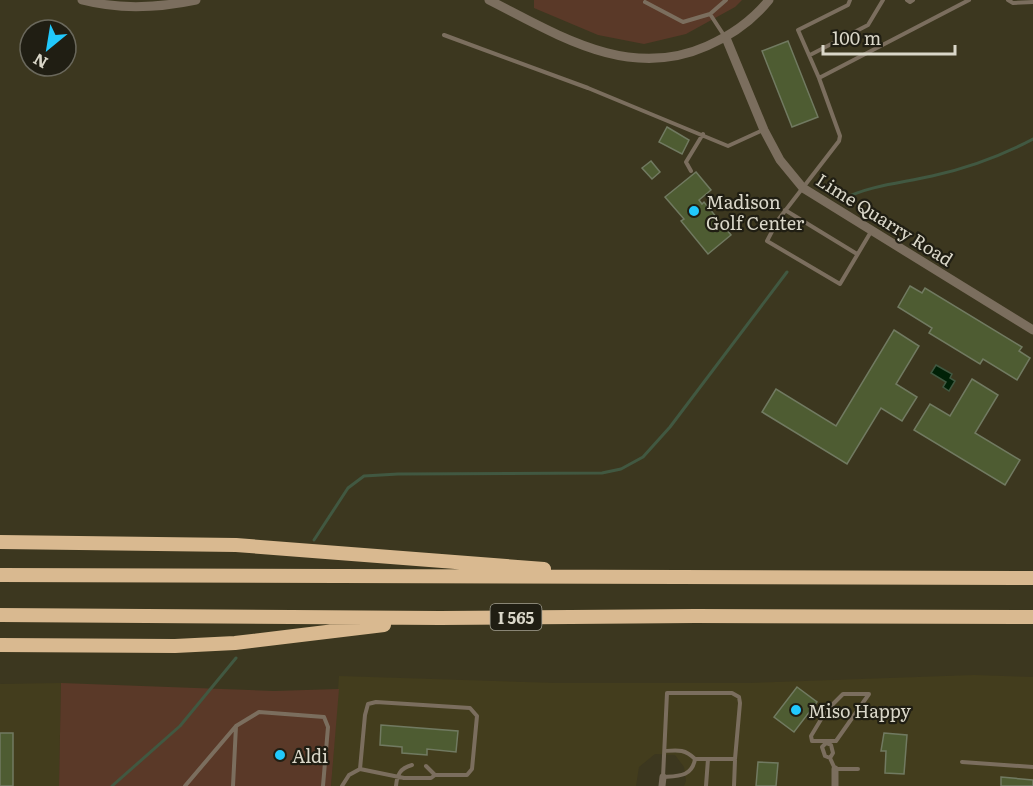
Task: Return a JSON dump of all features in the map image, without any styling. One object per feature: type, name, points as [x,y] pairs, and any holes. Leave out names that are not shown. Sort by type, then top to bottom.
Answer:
[{"type":"highway","points":[[0,542],[236,545],[517,566],[606,576]]},
{"type":"highway","points":[[0,575],[1033,578]]},
{"type":"highway","name":"I 565","points":[[0,615],[440,618],[695,615],[1033,617]]},
{"type":"highway","points":[[0,645],[175,646],[235,643],[440,618]]},
{"type":"street","points":[[86,1],[138,8],[196,0]]},
{"type":"street","points":[[492,1],[584,46],[613,55],[646,59],[668,58],[692,52],[726,38],[744,25],[769,0]]},
{"type":"street","name":"Lime Quarry Road","points":[[726,38],[764,130],[780,160],[803,188],[1033,330]]},
{"type":"street","points":[[835,769],[835,786]]},
{"type":"street","points":[[662,786],[663,777]]},
{"type":"lane","points":[[645,2],[683,22],[710,14],[726,0]]},
{"type":"lane","points":[[850,0],[848,5],[798,30],[810,55],[840,136],[839,141],[778,219],[767,241],[840,284],[872,230]]},
{"type":"lane","points":[[810,55],[868,25],[883,0]]},
{"type":"lane","points":[[907,0],[913,0]]},
{"type":"lane","points":[[819,78],[969,0]]},
{"type":"lane","points":[[1008,0],[1013,3],[1033,2]]},
{"type":"lane","points":[[710,14],[726,38]]},
{"type":"lane","points":[[444,35],[588,88],[728,146],[764,130]]},
{"type":"lane","points":[[691,171],[686,162],[703,134]]},
{"type":"lane","points":[[785,210],[857,254]]},
{"type":"lane","points":[[695,759],[689,772],[682,776],[663,777],[667,693],[732,693],[739,697],[734,786]]},
{"type":"lane","points":[[825,742],[836,741],[869,694],[843,694],[826,711],[811,736],[812,741],[831,745],[834,753],[830,758],[835,769],[858,770]]},
{"type":"lane","points":[[342,786],[349,775],[360,769],[404,778],[467,775],[470,773],[477,716],[470,708],[376,702],[368,704],[360,769]]},
{"type":"lane","points":[[185,786],[236,726],[259,712],[324,717],[328,727],[323,786]]},
{"type":"lane","points":[[233,786],[236,726]]},
{"type":"lane","points":[[665,751],[682,750],[695,759],[735,759]]},
{"type":"lane","points":[[706,786],[708,759]]},
{"type":"lane","points":[[962,762],[1033,767]]},
{"type":"lane","points":[[396,786],[397,776],[405,767],[412,765]]},
{"type":"lane","points":[[426,766],[435,775]]},
{"type":"shaded area","points":[[534,0],[742,0],[735,7],[686,34],[644,44],[598,35],[534,8]]},
{"type":"shaded area","points":[[936,365],[952,374],[950,378],[955,381],[949,391],[943,387],[946,382],[931,373]]},
{"type":"shaded area","points":[[974,675],[1033,677],[1033,786],[684,786],[686,781],[684,767],[675,755],[655,754],[639,767],[636,786],[331,786],[339,676],[556,683],[750,683]]},
{"type":"shaded area","points":[[61,683],[59,786],[0,786],[0,684]]},
{"type":"shaded area","points":[[61,683],[274,691],[339,689],[331,786],[59,786]]},
{"type":"building","points":[[788,41],[818,117],[792,127],[762,51]]},
{"type":"building","points":[[667,127],[689,140],[682,154],[659,142]]},
{"type":"building","points":[[651,161],[660,172],[652,179],[642,168]]},
{"type":"building","name":"Madison Golf Center","points":[[696,172],[711,190],[699,200],[702,204],[704,202],[731,235],[708,254],[681,221],[684,219],[665,197]]},
{"type":"building","points":[[910,286],[922,293],[925,288],[1022,347],[1019,351],[1030,358],[1017,380],[983,359],[980,364],[929,333],[932,328],[898,307]]},
{"type":"building","points":[[894,330],[919,346],[896,384],[917,397],[902,421],[881,408],[847,464],[762,412],[776,389],[836,426]]},
{"type":"building","points":[[972,379],[998,395],[975,433],[1020,460],[1005,485],[914,430],[930,404],[950,416]]},
{"type":"building","name":"Miso Happy","points":[[797,687],[817,702],[794,732],[774,717]]},
{"type":"building","points":[[381,725],[458,731],[456,752],[427,749],[427,755],[402,753],[402,747],[380,745]]},
{"type":"building","points":[[0,733],[13,733],[13,786],[0,786]]},
{"type":"building","points":[[884,733],[907,735],[904,774],[885,773],[886,751],[881,751]]},
{"type":"building","points":[[758,762],[778,763],[776,786],[756,786]]},
{"type":"building","points":[[1001,777],[1033,780],[1033,786],[1001,786]]},
{"type":"waterway","points":[[843,199],[876,187],[932,176],[971,165],[1033,139]]},
{"type":"waterway","points":[[314,540],[348,488],[364,476],[602,473],[621,469],[643,457],[670,427],[787,272]]},
{"type":"waterway","points":[[112,786],[180,726],[236,658]]},
{"type":"place","name":"Madison Golf Center","points":[[694,211]]},
{"type":"place","name":"Miso Happy","points":[[796,710]]},
{"type":"place","name":"Aldi","points":[[280,755]]}]
